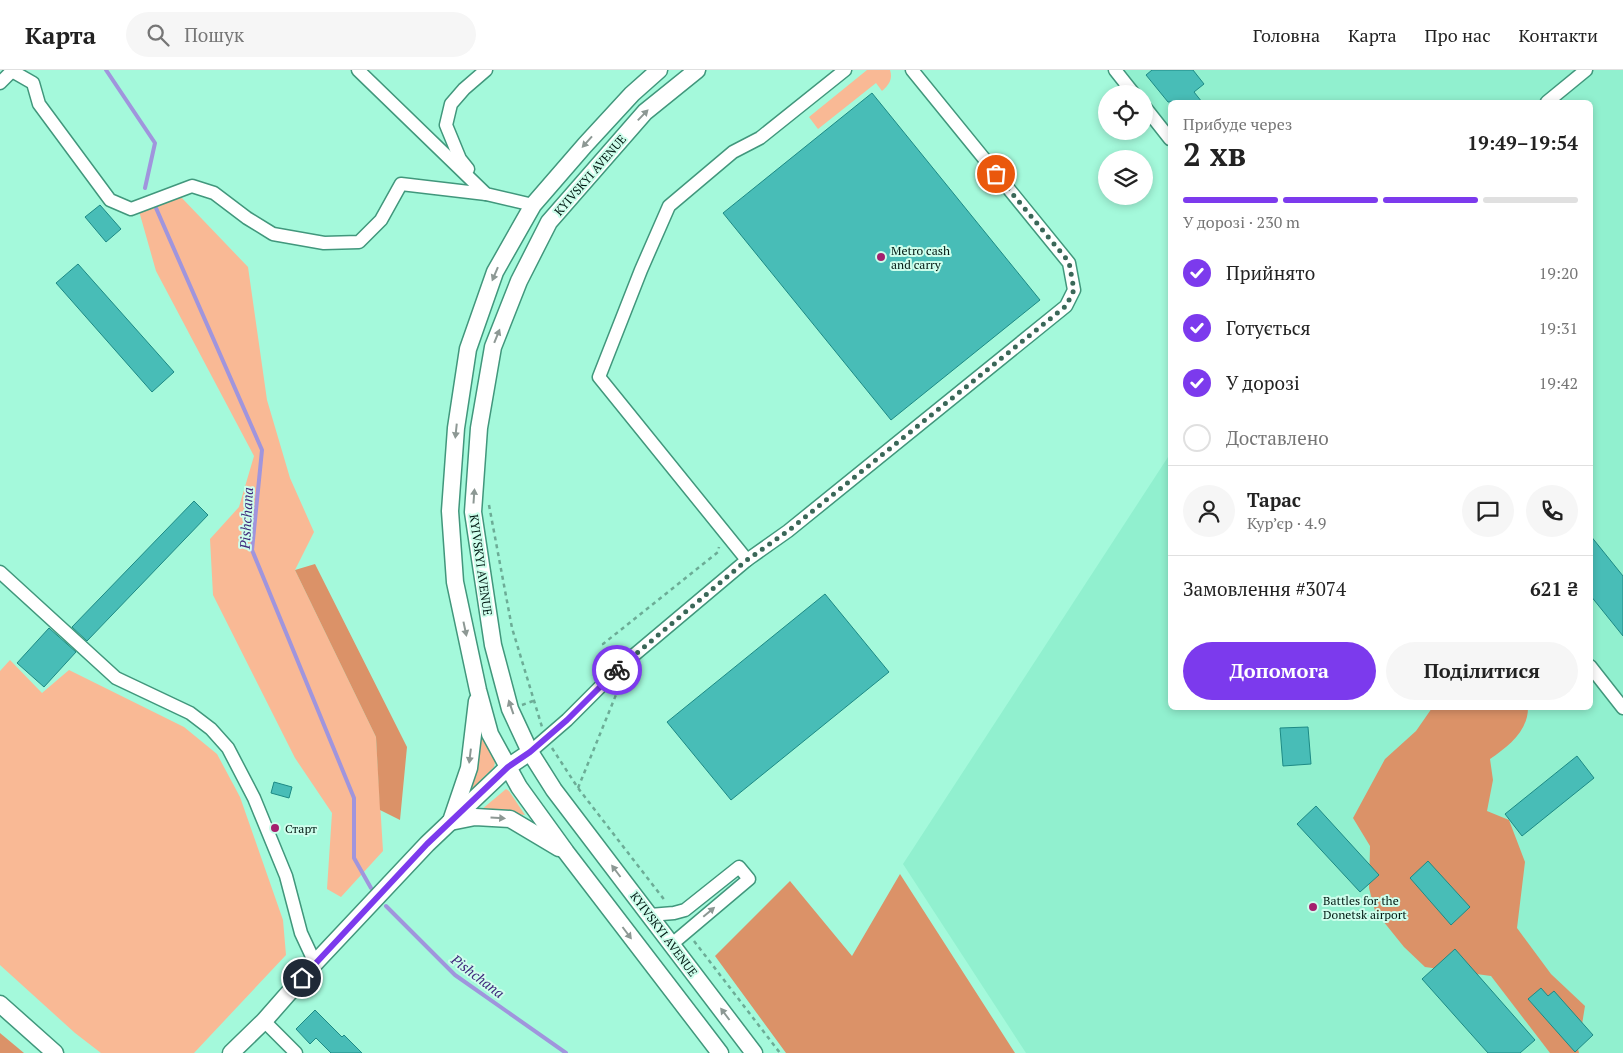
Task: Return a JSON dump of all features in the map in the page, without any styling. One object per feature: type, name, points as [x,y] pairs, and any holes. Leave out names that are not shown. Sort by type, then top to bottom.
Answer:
[{"type":"main road","name":"KYIVSKYI AVENUE","points":[[659,70],[632,94],[584,144],[533,205],[495,272],[468,349],[456,428],[450,511],[455,582],[478,690],[490,734],[519,787],[566,852],[720,1053]]},
{"type":"main road","name":"KYIVSKYI AVENUE","points":[[697,70],[645,112],[549,222],[520,280],[493,347],[479,428],[473,512],[493,645],[510,709],[530,752],[554,790],[754,1053]]},
{"type":"main road","points":[[455,582],[483,576]]},
{"type":"main road","points":[[450,822],[469,768],[478,690]]},
{"type":"main road","points":[[231,1053],[264,1021],[315,963],[421,850],[508,767],[530,752]]},
{"type":"main road","points":[[450,822],[476,817],[510,819],[566,852]]},
{"type":"main road","points":[[0,1004],[55,1053]]},
{"type":"street","points":[[0,83],[12,70],[33,83],[39,104],[110,200],[131,209],[192,186],[214,193],[247,218],[273,234],[324,243],[359,242],[381,220],[400,184],[486,194],[533,205]]},
{"type":"street","points":[[358,70],[486,194]]},
{"type":"street","points":[[486,70],[464,89],[451,104],[446,125],[460,159],[486,194]]},
{"type":"street","points":[[747,560],[598,377],[669,206],[733,152],[760,138],[845,70]]},
{"type":"street","points":[[530,752],[567,720],[621,666],[747,560],[788,531],[1066,306],[1074,290],[1069,262],[912,70]]},
{"type":"street","points":[[1115,70],[1127,85]]},
{"type":"street","points":[[1548,100],[1586,70]]},
{"type":"street","points":[[1153,118],[1168,137]]},
{"type":"street","points":[[0,572],[116,678],[190,713],[211,729],[228,748],[258,806],[286,876],[302,933],[315,963]]},
{"type":"street","points":[[1593,670],[1623,708]]},
{"type":"street","points":[[650,915],[685,910],[739,867],[749,879],[672,944]]},
{"type":"street","points":[[264,1021],[296,1053]]},
{"type":"path","points":[[473,504],[489,505],[512,628],[546,738],[560,760]]},
{"type":"shaded area","points":[[867,70],[890,70],[891,79],[882,91],[876,83],[818,129],[809,117]]},
{"type":"shaded area","points":[[1108,70],[1623,70],[1623,1053],[1026,1053],[903,864],[1168,457],[1168,710],[1593,710],[1593,100],[1168,100],[1168,145],[1153,126],[1153,85],[1120,85]]},
{"type":"shaded area","points":[[180,196],[248,267],[267,400],[290,478],[314,532],[295,570],[376,737],[383,851],[341,897],[327,889],[332,813],[295,758],[213,595],[210,539],[239,507],[254,456],[156,271],[139,211]]},
{"type":"shaded area","points":[[315,564],[407,747],[400,820],[380,810],[376,737],[295,570]]},
{"type":"shaded area","points":[[10,660],[42,693],[69,670],[184,727],[217,754],[240,797],[283,920],[286,955],[194,1053],[101,1053],[75,1033],[0,965],[0,671]]},
{"type":"shaded area","points":[[1431,710],[1528,710],[1525,724],[1516,738],[1490,759],[1493,780],[1487,811],[1509,820],[1525,862],[1517,928],[1551,974],[1585,1006],[1579,1053],[1550,1053],[1491,976],[1425,967],[1404,947],[1375,911],[1369,888],[1370,846],[1353,818],[1385,759],[1416,731]]},
{"type":"shaded area","points":[[480,732],[495,762],[494,767],[468,793]]},
{"type":"shaded area","points":[[506,789],[525,815],[481,810]]},
{"type":"shaded area","points":[[900,874],[1015,1053],[786,1053],[715,956],[790,881],[852,956]]},
{"type":"shaded area","points":[[0,1033],[24,1053],[0,1053]]},
{"type":"building","points":[[1152,70],[1193,70],[1204,84],[1194,92],[1200,100],[1168,100],[1168,102],[1146,75]]},
{"type":"building","name":"Metro cash and carry","points":[[872,93],[1040,300],[891,420],[723,213]]},
{"type":"building","points":[[100,205],[121,229],[106,242],[85,217]]},
{"type":"building","points":[[78,264],[174,372],[152,392],[56,283]]},
{"type":"building","points":[[194,501],[208,515],[87,641],[72,627]]},
{"type":"building","points":[[1593,539],[1623,576],[1623,636],[1593,599]]},
{"type":"building","points":[[825,594],[889,672],[731,800],[667,722]]},
{"type":"building","points":[[49,628],[76,652],[44,687],[17,663]]},
{"type":"building","points":[[1308,727],[1311,764],[1283,766],[1280,728]]},
{"type":"building","points":[[1577,756],[1594,778],[1522,836],[1505,814]]},
{"type":"building","points":[[274,782],[292,787],[289,798],[271,793]]},
{"type":"building","points":[[1316,806],[1379,875],[1360,892],[1297,824]]},
{"type":"building","points":[[1428,861],[1470,907],[1451,925],[1410,878]]},
{"type":"building","points":[[1455,949],[1535,1040],[1520,1053],[1488,1053],[1422,979]]},
{"type":"building","points":[[1541,988],[1548,996],[1554,991],[1593,1035],[1575,1052],[1528,999]]},
{"type":"building","points":[[315,1010],[342,1037],[344,1035],[362,1053],[331,1053],[316,1038],[310,1044],[296,1029]]},
{"type":"waterway","name":"Pishchana","points":[[106,70],[155,143],[145,188]]},
{"type":"waterway","name":"Pishchana","points":[[156,208],[262,450],[252,550],[354,798],[354,858],[371,888]]},
{"type":"waterway","name":"Pishchana","points":[[386,906],[455,975],[566,1053]]},
{"type":"way so far","points":[[617,670],[747,560],[788,531],[1066,306],[1074,290],[1069,262],[996,174]]},
{"type":"place","name":"Metro cash and carry","points":[[881,257]]},
{"type":"place","name":"Старт","points":[[275,828]]},
{"type":"place","name":"Battles for the Donetsk airport","points":[[1313,907]]},
{"type":"route","points":[[302,978],[427,844],[508,767],[530,752],[567,720],[617,670]]}]
